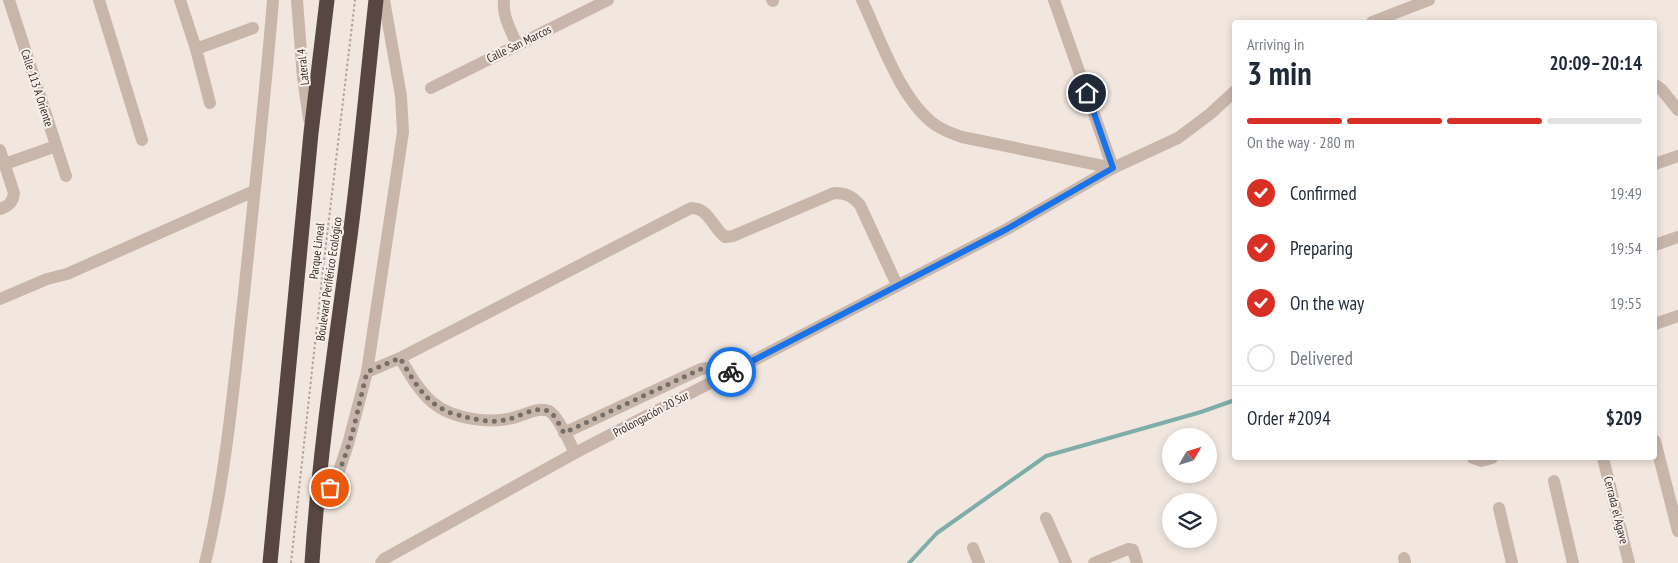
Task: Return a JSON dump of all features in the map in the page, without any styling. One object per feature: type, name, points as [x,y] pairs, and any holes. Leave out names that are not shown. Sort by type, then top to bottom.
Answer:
[{"type":"highway","points":[[270,563],[311,133],[327,0]]},
{"type":"highway","name":"Boulevard Periférico Ecológico","points":[[312,563],[331,376],[383,2]]},
{"type":"street","points":[[98,0],[142,140]]},
{"type":"street","points":[[180,0],[196,49],[210,103]]},
{"type":"street","points":[[205,563],[215,522],[235,376],[273,0]]},
{"type":"street","name":"Lateral 4","points":[[297,0],[303,78],[311,133]]},
{"type":"street","points":[[504,0],[505,16],[517,45]]},
{"type":"street","name":"Calle San Marcos","points":[[430,88],[608,0]]},
{"type":"street","points":[[862,0],[905,90],[922,113],[935,125],[962,137],[1113,168]]},
{"type":"street","points":[[1054,0],[1113,168]]},
{"type":"street","points":[[1377,20],[1429,0]]},
{"type":"street","points":[[316,512],[337,477],[348,444],[367,372],[403,132],[402,96],[383,2]]},
{"type":"street","name":"Calle 113 A Oriente","points":[[6,3],[66,176]]},
{"type":"street","points":[[196,49],[253,28]]},
{"type":"street","points":[[1657,86],[1678,110]]},
{"type":"street","name":"Prolongación 20 Sur","points":[[381,563],[384,559],[575,453],[1007,229],[1113,168],[1178,138],[1210,114],[1232,94]]},
{"type":"street","points":[[5,164],[56,146]]},
{"type":"street","points":[[0,150],[14,193],[14,200],[6,208],[0,209]]},
{"type":"street","points":[[1657,163],[1678,156]]},
{"type":"street","points":[[0,299],[47,279],[67,274],[254,191]]},
{"type":"street","points":[[367,372],[400,358],[691,208],[698,208],[703,211],[725,237],[733,236],[834,193],[848,194],[860,206],[896,285]]},
{"type":"street","points":[[1657,244],[1678,237]]},
{"type":"street","points":[[1657,323],[1678,316]]},
{"type":"street","points":[[400,358],[414,381],[431,401],[442,409],[475,419],[490,421],[503,421],[539,410],[547,410],[552,413],[575,453]]},
{"type":"street","points":[[564,433],[701,369],[708,368],[729,373]]},
{"type":"street","points":[[1657,449],[1678,531]]},
{"type":"street","name":"Cerrada el Agave","points":[[1603,460],[1629,563]]},
{"type":"street","points":[[1554,481],[1574,563]]},
{"type":"street","points":[[1499,508],[1512,563]]},
{"type":"street","points":[[1046,518],[1066,563]]},
{"type":"street","points":[[973,548],[979,563]]},
{"type":"street","points":[[1094,563],[1128,549],[1133,550],[1137,563]]},
{"type":"path","name":"Parque Lineal","points":[[291,563],[355,0]]},
{"type":"waterway","points":[[909,563],[937,533],[1046,456],[1201,412],[1232,401]]},
{"type":"way so far","points":[[330,488],[337,477],[348,444],[367,372],[400,358],[422,391],[442,409],[475,419],[490,421],[503,421],[539,410],[547,410],[552,413],[564,433],[701,369],[708,368],[731,372]]},
{"type":"route","points":[[731,372],[1007,229],[1113,168],[1087,93]]}]
